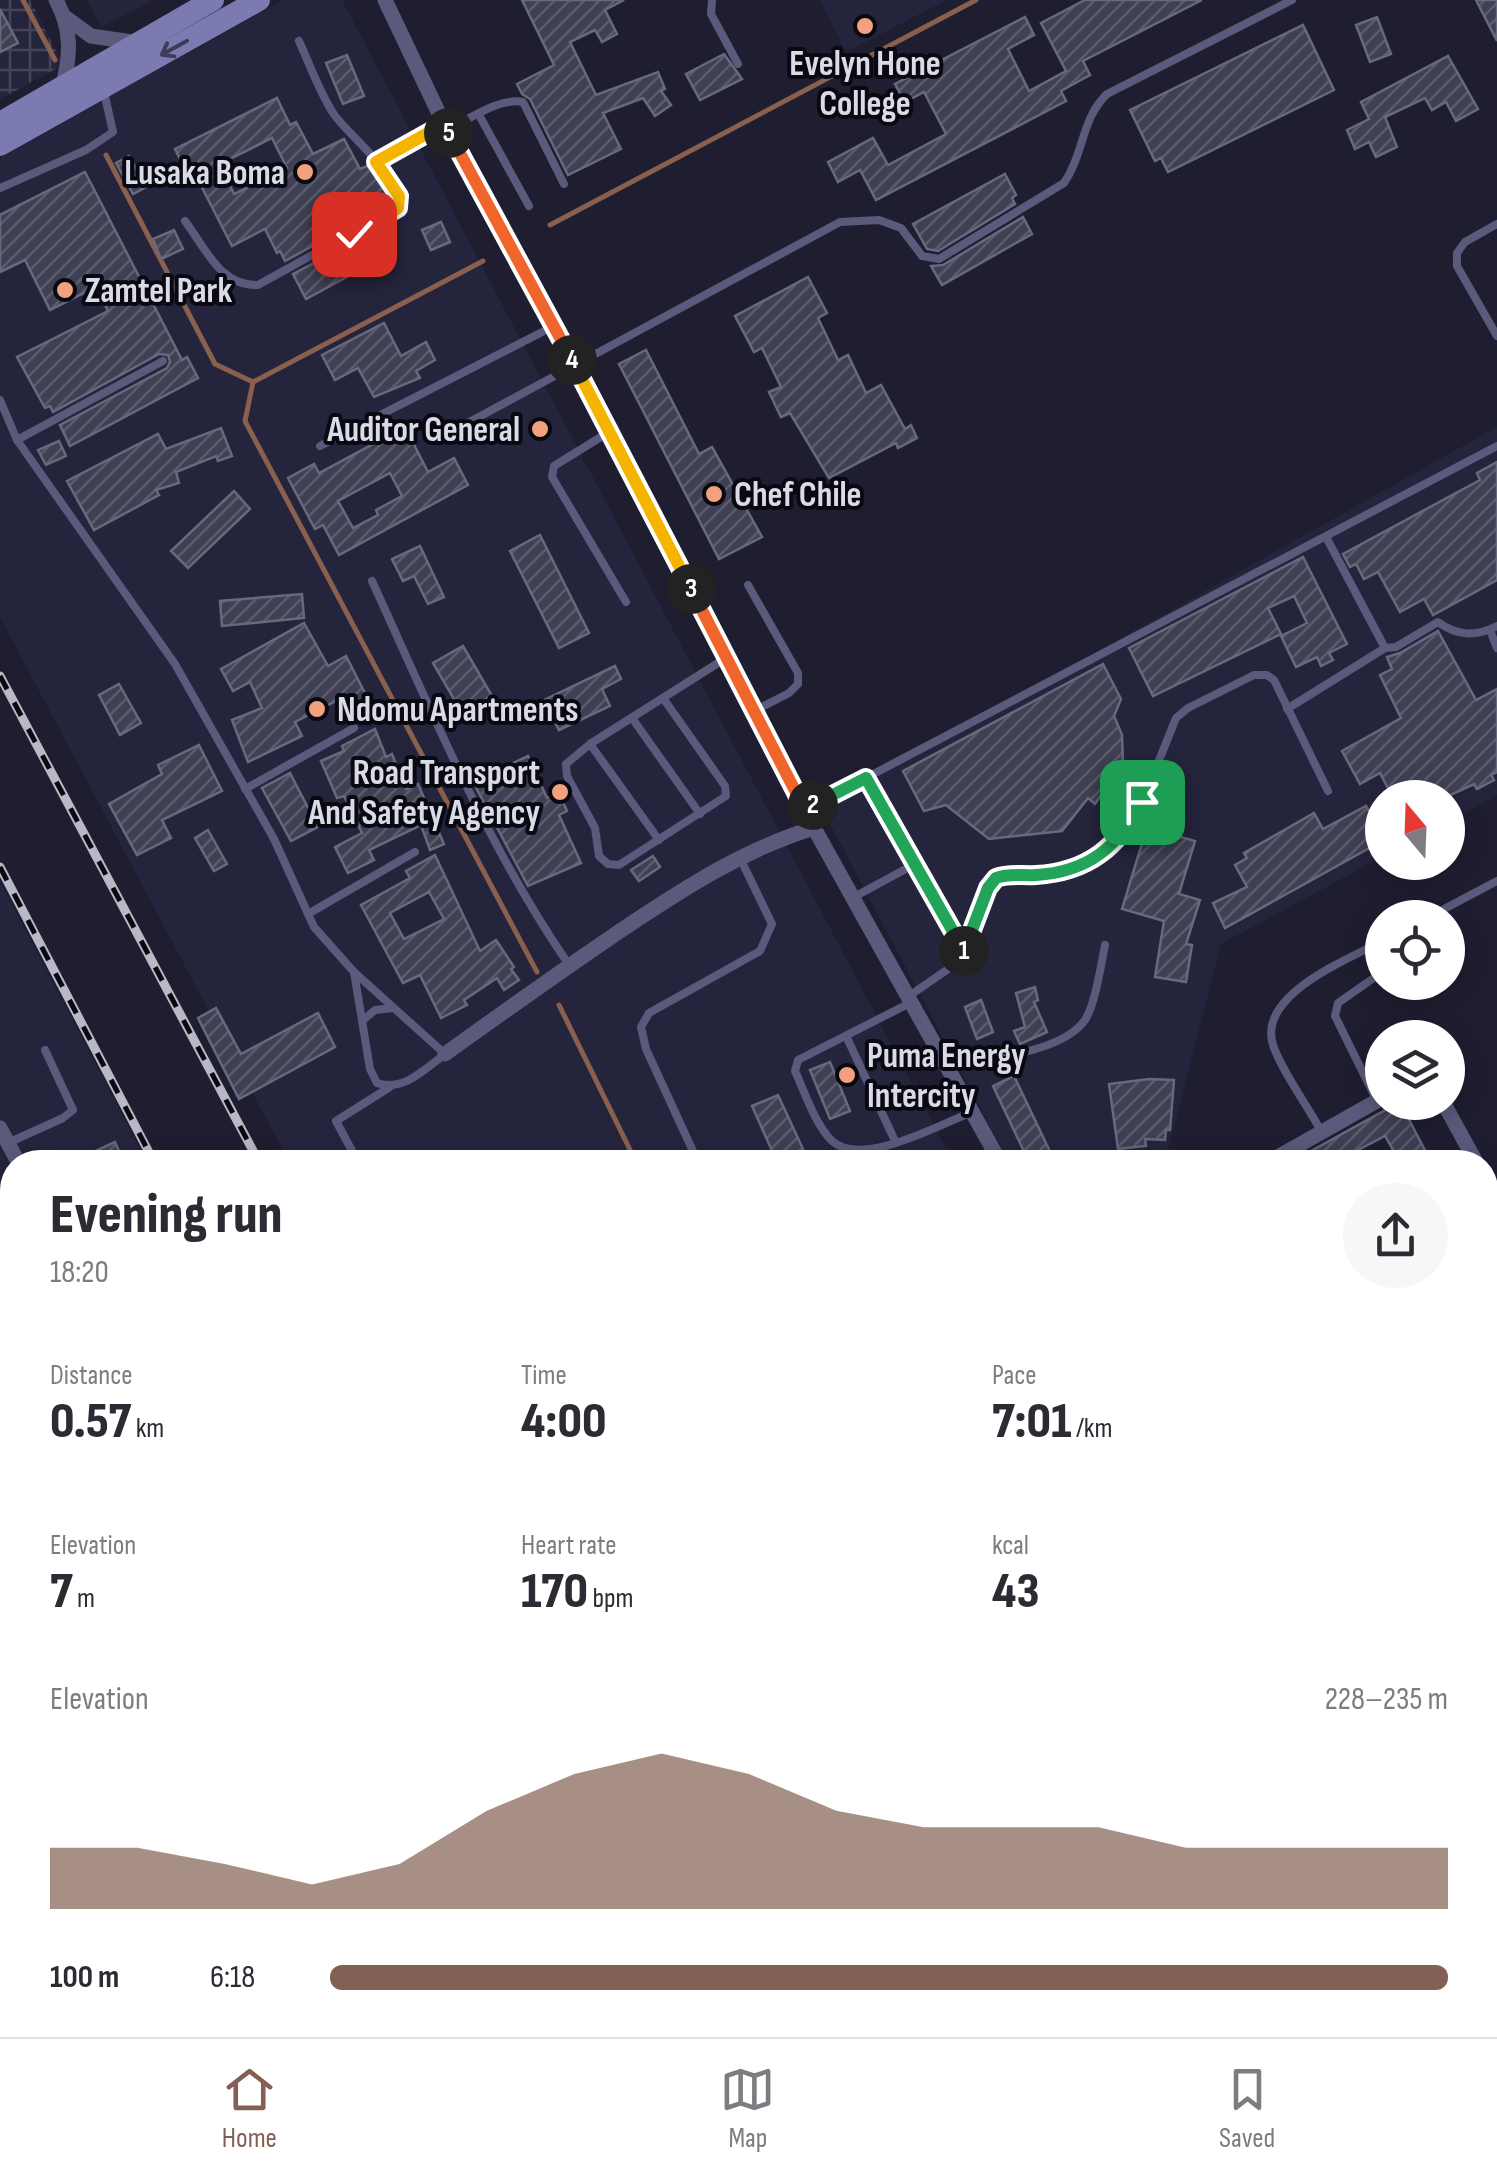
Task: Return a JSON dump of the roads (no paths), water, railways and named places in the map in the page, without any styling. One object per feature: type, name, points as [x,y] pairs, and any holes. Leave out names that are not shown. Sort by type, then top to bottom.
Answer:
[{"type":"main road","points":[[0,123],[213,0]]},
{"type":"main road","points":[[0,145],[259,0]]},
{"type":"street","points":[[56,0],[65,16],[91,36],[141,44]]},
{"type":"street","points":[[386,0],[446,127],[576,367],[814,828],[911,999],[989,1150]]},
{"type":"street","points":[[62,88],[69,60],[65,16]]},
{"type":"street","points":[[445,1054],[568,965],[697,880],[772,841],[814,828]]},
{"type":"street","points":[[1291,1150],[1365,1109]]},
{"type":"street","points":[[1453,1120],[1469,1150]]},
{"type":"lane","points":[[712,0],[711,14],[738,64]]},
{"type":"lane","points":[[438,439],[840,222],[861,218],[901,228],[922,256],[939,259],[1064,182],[1073,170],[1090,115],[1107,94],[1292,0]]},
{"type":"lane","points":[[186,221],[228,280],[258,285],[398,208],[399,196],[376,162],[337,118],[299,42]]},
{"type":"lane","points":[[0,188],[86,150],[113,132],[103,87]]},
{"type":"lane","points":[[376,162],[446,127],[514,100],[523,102],[564,184]]},
{"type":"lane","points":[[480,114],[530,206]]},
{"type":"lane","points":[[1497,224],[1464,242],[1457,253],[1457,266],[1497,336]]},
{"type":"lane","points":[[320,446],[553,326]]},
{"type":"lane","points":[[17,440],[163,362]]},
{"type":"lane","points":[[0,400],[17,440],[175,664],[274,839],[314,927],[354,972],[445,1054],[336,1121],[352,1150]]},
{"type":"lane","points":[[609,432],[554,466],[552,477],[626,602]]},
{"type":"lane","points":[[805,810],[1497,446]]},
{"type":"lane","points":[[1326,536],[1385,648]]},
{"type":"lane","points":[[372,581],[457,767],[519,890],[568,965]]},
{"type":"lane","points":[[748,585],[798,673],[798,684],[789,693],[754,711]]},
{"type":"lane","points":[[1287,709],[1385,648],[1396,647],[1438,622],[1454,634],[1493,628],[1497,648]]},
{"type":"lane","points":[[663,698],[728,792],[619,865],[608,864],[599,856],[595,828],[567,776],[566,764],[590,744],[726,657]]},
{"type":"lane","points":[[844,1150],[833,1142],[795,1071],[798,1060],[846,1038],[940,977],[964,952],[988,888],[996,878],[1075,868],[1117,841],[1142,802],[1176,718],[1188,708],[1254,675],[1267,675],[1274,680],[1328,790]]},
{"type":"lane","points":[[632,718],[700,814]]},
{"type":"lane","points":[[246,789],[354,728]]},
{"type":"lane","points":[[590,744],[658,840]]},
{"type":"lane","points":[[866,778],[964,952]]},
{"type":"lane","points":[[308,914],[416,852]]},
{"type":"lane","points":[[692,1150],[646,1049],[641,1027],[649,1013],[760,951],[772,924],[740,858]]},
{"type":"lane","points":[[854,898],[914,865]]},
{"type":"lane","points":[[1461,900],[1497,880]]},
{"type":"lane","points":[[947,1066],[1042,1048],[1066,1038],[1086,1019],[1106,945]]},
{"type":"lane","points":[[1322,1133],[1273,1044],[1270,1022],[1284,1000],[1308,981],[1365,950]]},
{"type":"lane","points":[[354,972],[370,1069],[377,1083],[390,1087]]},
{"type":"lane","points":[[1365,984],[1338,1003],[1335,1016],[1365,1072]]},
{"type":"lane","points":[[362,1022],[375,1010],[394,1008]]},
{"type":"lane","points":[[846,1038],[896,1143]]},
{"type":"lane","points":[[3,1139],[73,1110],[44,1050]]},
{"type":"lane","points":[[877,1150],[972,1112]]},
{"type":"waterway","points":[[23,0],[55,60]]},
{"type":"waterway","points":[[550,225],[976,0]]},
{"type":"waterway","points":[[106,155],[215,364],[253,382],[245,421],[537,972]]},
{"type":"waterway","points":[[253,382],[483,261]]},
{"type":"waterway","points":[[559,1005],[630,1150]]},
{"type":"railway","points":[[0,676],[253,1150]]},
{"type":"railway","points":[[0,867],[148,1150]]},
{"type":"place","name":"Evelyn Hone College","points":[[865,26]]},
{"type":"place","name":"Lusaka Boma","points":[[305,172]]},
{"type":"place","name":"Zamtel Park","points":[[65,290]]},
{"type":"place","name":"Auditor General","points":[[540,429]]},
{"type":"place","name":"Chef Chile","points":[[714,494]]},
{"type":"place","name":"Ndomu Apartments","points":[[317,709]]},
{"type":"place","name":"Road Transport And Safety Agency","points":[[560,792]]},
{"type":"place","name":"Puma Energy Intercity","points":[[847,1075]]}]
